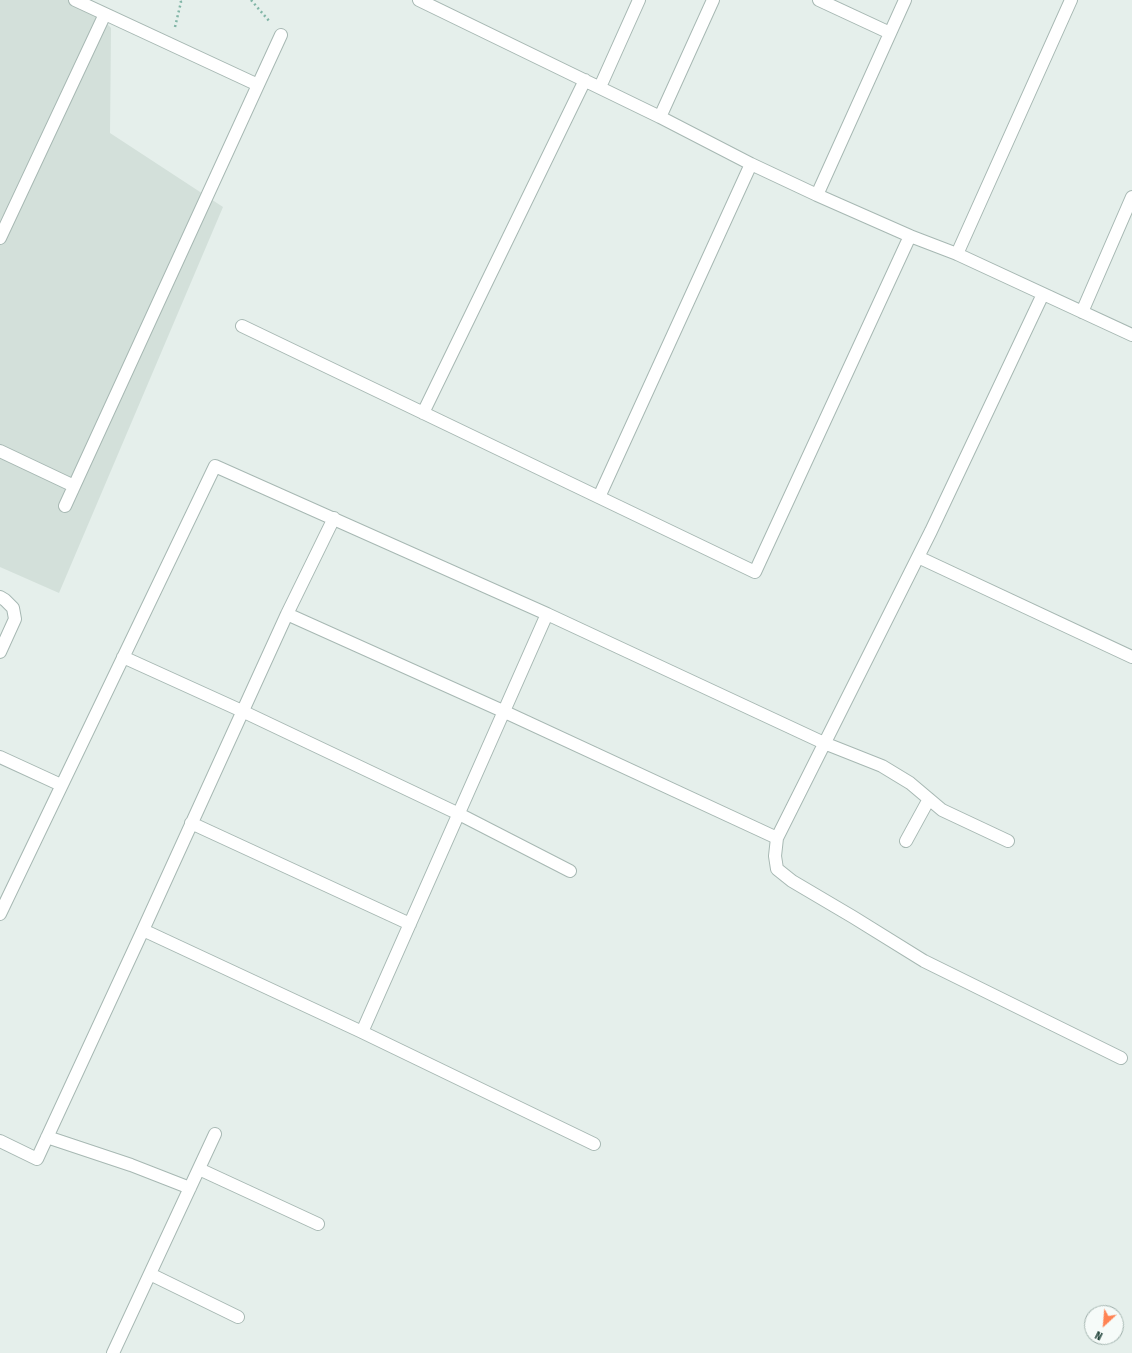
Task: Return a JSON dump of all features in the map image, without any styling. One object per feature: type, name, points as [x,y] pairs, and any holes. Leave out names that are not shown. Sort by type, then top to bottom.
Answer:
[{"type":"street","points":[[75,0],[258,85]]},
{"type":"street","points":[[419,0],[600,87],[751,164],[910,236],[957,254],[1132,335]]},
{"type":"street","points":[[600,87],[639,0]]},
{"type":"street","points":[[660,117],[713,0]]},
{"type":"street","points":[[819,0],[890,33]]},
{"type":"street","points":[[817,195],[905,0]]},
{"type":"street","points":[[957,254],[1070,0]]},
{"type":"street","points":[[0,238],[105,14]]},
{"type":"street","points":[[65,506],[281,35]]},
{"type":"street","points":[[423,413],[585,80]]},
{"type":"street","points":[[599,497],[751,164]]},
{"type":"street","points":[[1082,312],[1132,197]]},
{"type":"street","points":[[242,326],[755,572],[910,236]]},
{"type":"street","points":[[1043,294],[918,557],[777,838],[775,856],[777,869],[792,881],[924,961],[1121,1058]]},
{"type":"street","points":[[0,451],[74,486]]},
{"type":"street","points":[[0,914],[214,466],[334,518],[547,614],[824,743],[882,766],[910,783],[942,810],[1008,841]]},
{"type":"street","points":[[0,1141],[37,1159],[242,711],[334,518]]},
{"type":"street","points":[[918,557],[1132,657]]},
{"type":"street","points":[[0,597],[13,608],[14,619],[0,652]]},
{"type":"street","points":[[287,614],[505,712],[777,838]]},
{"type":"street","points":[[362,1032],[505,712],[547,614]]},
{"type":"street","points":[[123,657],[242,711],[459,814],[570,871]]},
{"type":"street","points":[[0,757],[61,785]]},
{"type":"street","points":[[906,841],[929,799]]},
{"type":"street","points":[[191,823],[410,924]]},
{"type":"street","points":[[143,930],[362,1032],[594,1144]]},
{"type":"street","points":[[113,1353],[215,1134]]},
{"type":"street","points":[[47,1137],[131,1165],[190,1188]]},
{"type":"street","points":[[199,1168],[318,1224]]},
{"type":"street","points":[[150,1274],[238,1317]]},
{"type":"path","points":[[171,45],[181,2],[180,0]]},
{"type":"path","points":[[251,0],[281,35]]},
{"type":"shaded area","points":[[0,0],[85,0],[111,28],[110,133],[223,207],[59,593],[0,567]]}]
